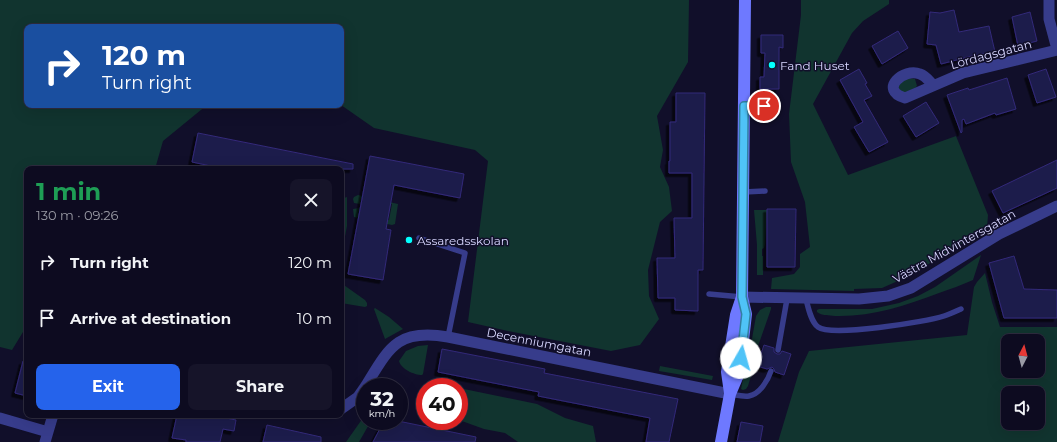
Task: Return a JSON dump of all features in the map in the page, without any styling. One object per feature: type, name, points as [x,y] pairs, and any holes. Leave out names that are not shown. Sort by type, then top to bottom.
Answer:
[{"type":"street","points":[[721,442],[730,394],[738,375],[746,314],[742,297],[745,0]]},
{"type":"street","points":[[1049,0],[1049,19],[1057,50]]},
{"type":"street","name":"Lördagsgatan","points":[[933,85],[962,73],[1057,50]]},
{"type":"street","name":"Västra Midvintersgatan","points":[[742,297],[806,299],[879,298],[902,292],[923,281],[999,234],[1057,206]]},
{"type":"street","name":"Decenniumgatan","points":[[371,378],[387,352],[400,341],[417,334],[448,337],[730,394]]},
{"type":"street","name":"Decenniumgatan","points":[[344,408],[356,399]]},
{"type":"street","points":[[0,418],[46,437],[52,418]]},
{"type":"lane","points":[[744,106],[764,106]]},
{"type":"lane","points":[[744,192],[765,191]]},
{"type":"lane","points":[[419,238],[465,253],[448,337]]},
{"type":"lane","points":[[709,294],[742,297]]},
{"type":"lane","points":[[778,350],[787,298]]},
{"type":"lane","points":[[806,299],[817,327],[826,330],[841,331],[944,316],[962,309]]},
{"type":"lane","points":[[730,394],[751,396],[768,380],[771,371]]},
{"type":"green space","points":[[0,0],[689,0],[688,62],[657,116],[663,150],[660,167],[669,187],[672,211],[660,222],[648,270],[649,296],[659,319],[640,345],[611,351],[468,322],[488,161],[475,150],[374,128],[344,107],[344,24],[24,24],[24,108],[203,108],[163,141],[156,166],[24,166],[24,329],[12,350],[0,347]]},
{"type":"green space","points":[[801,0],[889,0],[889,4],[863,21],[852,33],[813,104],[848,175],[956,136],[988,215],[987,228],[909,276],[882,288],[854,289],[854,291],[771,289],[772,278],[794,274],[800,267],[800,254],[810,247],[805,202],[791,162],[789,114],[801,15]]},
{"type":"green space","points":[[908,78],[915,79],[917,86],[902,94],[900,93],[898,84]]},
{"type":"green space","points":[[358,195],[398,204],[395,224],[392,225],[354,217],[353,209],[359,208],[358,214],[389,220],[392,204],[361,198],[360,204],[354,203],[354,197]]},
{"type":"green space","points":[[347,197],[347,226],[344,242],[344,198]]},
{"type":"green space","points":[[754,210],[767,210],[765,245],[762,249],[763,275],[757,275],[757,245]]},
{"type":"green space","points":[[981,255],[973,280],[913,302],[888,310],[862,315],[835,316],[823,315],[817,312],[819,309],[872,309],[899,303],[918,296],[935,287]]},
{"type":"green space","points":[[985,273],[1000,327],[1057,327],[1057,442],[778,442],[799,372],[809,351],[967,335],[974,287]]},
{"type":"green space","points":[[344,285],[365,300],[367,306],[365,307],[344,304]]},
{"type":"green space","points":[[766,307],[771,307],[771,309],[756,352],[749,356],[756,316],[760,310]]},
{"type":"green space","points":[[375,308],[403,329],[385,339],[374,309]]},
{"type":"green space","points":[[428,345],[422,375],[408,371],[402,367],[399,361],[406,351],[418,346]]},
{"type":"green space","points":[[757,355],[748,386],[743,390],[741,389],[747,361]]},
{"type":"green space","points":[[660,366],[713,376],[712,380],[659,371]]},
{"type":"green space","points":[[468,390],[537,404],[565,418],[593,426],[596,442],[518,442],[505,433],[484,429],[468,423]]},
{"type":"green space","points":[[356,428],[356,430],[366,430],[359,442],[346,442]]},
{"type":"building","points":[[954,10],[959,32],[989,26],[995,52],[941,64],[936,45],[927,44],[930,12],[940,13]]},
{"type":"building","points":[[1030,12],[1037,41],[1018,46],[1012,17]]},
{"type":"building","points":[[898,31],[908,48],[882,64],[872,46]]},
{"type":"building","name":"Fand Huset","points":[[761,35],[783,35],[783,48],[779,47],[779,89],[760,89],[760,77],[764,77],[765,53],[761,53]]},
{"type":"building","points":[[859,69],[872,96],[864,100],[888,142],[869,152],[854,127],[863,122],[840,80]]},
{"type":"building","points":[[1046,69],[1056,97],[1037,103],[1028,75]]},
{"type":"building","points":[[1007,78],[1016,109],[996,115],[995,113],[966,124],[964,119],[962,120],[961,133],[947,95]]},
{"type":"building","points":[[676,93],[705,93],[703,270],[698,270],[698,311],[675,310],[675,298],[658,298],[657,258],[675,258],[674,218],[692,218],[692,173],[669,173],[670,122],[676,122]]},
{"type":"building","points":[[926,102],[939,123],[916,137],[903,116]]},
{"type":"building","points":[[198,133],[353,164],[353,169],[344,169],[344,166],[211,166],[192,162]]},
{"type":"building","points":[[370,156],[464,174],[460,198],[394,185],[386,229],[391,230],[383,280],[348,274]]},
{"type":"building","points":[[1057,160],[1057,188],[1003,213],[992,191]]},
{"type":"building","points":[[767,209],[796,209],[795,267],[767,267]]},
{"type":"building","points":[[1014,256],[1024,289],[1057,290],[1057,318],[1004,318],[989,263]]},
{"type":"building","points":[[764,345],[774,348],[774,352],[777,354],[780,354],[782,351],[791,354],[784,375],[775,372],[772,367],[767,369],[757,366]]},
{"type":"building","points":[[442,349],[545,369],[544,373],[678,399],[669,442],[646,442],[650,418],[538,396],[539,392],[438,372]]},
{"type":"building","points":[[23,361],[24,361],[24,395],[15,393]]},
{"type":"building","points":[[176,418],[226,418],[236,420],[234,431],[223,429],[220,442],[186,442],[186,440],[172,438]]},
{"type":"building","points":[[741,422],[763,426],[760,442],[737,442]]},
{"type":"building","points":[[408,423],[416,425],[416,430],[442,430],[476,437],[475,442],[373,442],[379,430],[408,430]]},
{"type":"building","points":[[267,425],[321,437],[321,442],[263,442]]},
{"type":"place","name":"Fand Huset","points":[[772,65]]},
{"type":"place","name":"Assaredsskolan","points":[[409,240]]},
{"type":"route","points":[[741,358],[746,314],[742,297],[744,106],[764,106]]}]
